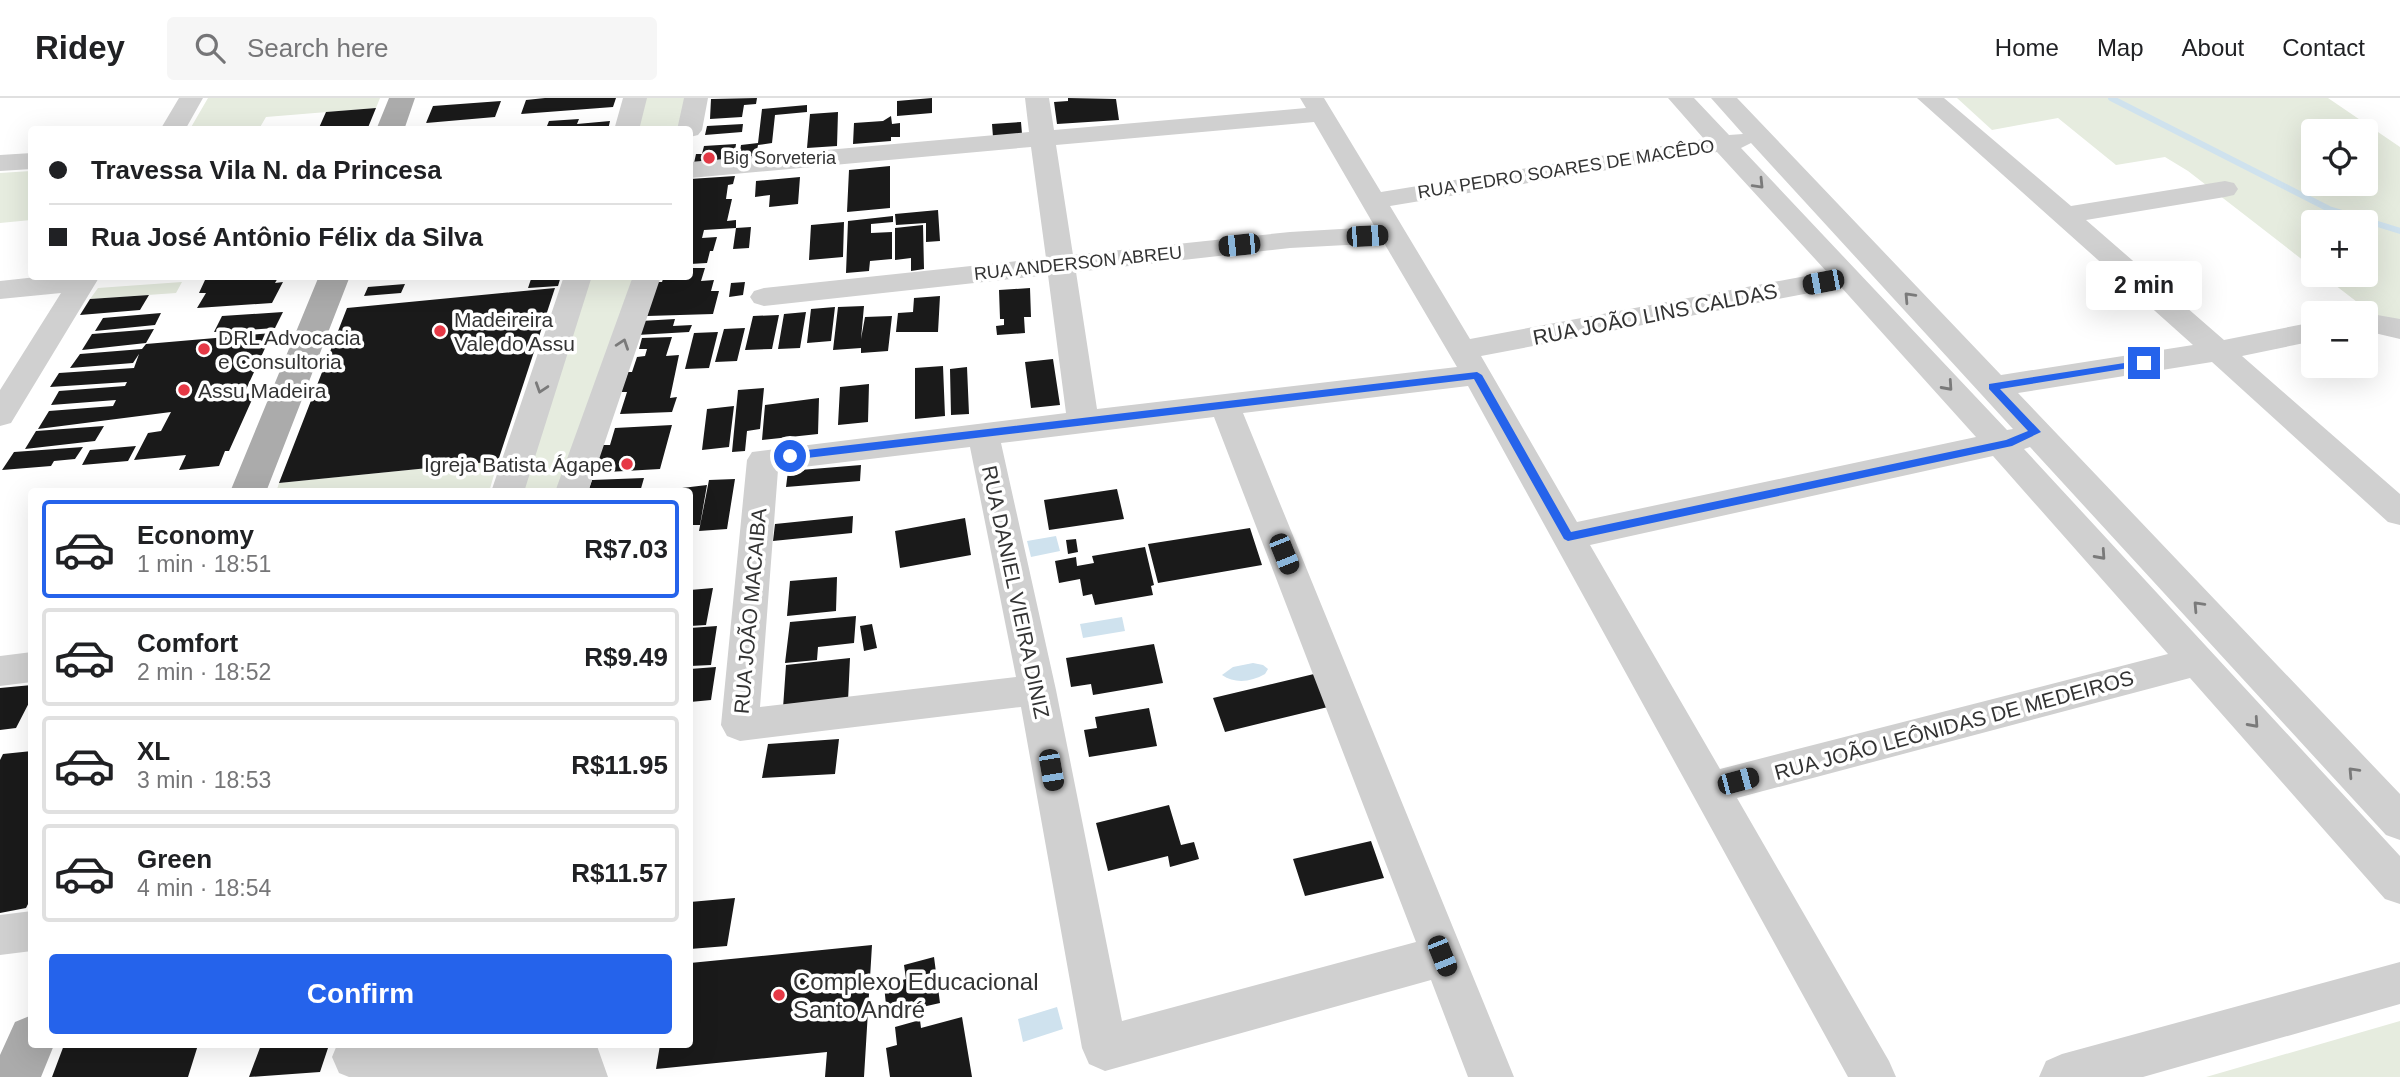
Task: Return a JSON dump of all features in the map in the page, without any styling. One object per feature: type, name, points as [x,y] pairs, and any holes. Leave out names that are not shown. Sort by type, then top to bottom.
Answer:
[{"type":"main road","points":[[392,126],[402,98]]},
{"type":"main road","points":[[250,488],[333,280]]},
{"type":"main road","points":[[16,1077],[28,1048]]},
{"type":"street","points":[[174,126],[191,98]]},
{"type":"street","points":[[627,126],[635,98]]},
{"type":"street","points":[[690,126],[696,98]]},
{"type":"street","points":[[1037,98],[1083,421]]},
{"type":"street","points":[[1680,98],[1914,348],[2197,661],[2385,850],[2400,885]]},
{"type":"street","points":[[1723,98],[2400,822]]},
{"type":"street","points":[[1928,98],[2220,351],[2400,513]]},
{"type":"street","points":[[693,170],[1043,140],[1317,106],[1469,363],[1873,1077]]},
{"type":"street","name":"RUA PEDRO SOARES DE MACÊDO","points":[[1373,201],[1760,138]]},
{"type":"street","points":[[0,163],[28,161]]},
{"type":"street","points":[[2065,215],[2225,189]]},
{"type":"street","name":"RUA ANDERSON ABREU","points":[[764,297],[1290,240],[1393,234]]},
{"type":"street","name":"RUA JOÃO LINS CALDAS","points":[[762,460],[1224,404],[1469,363],[1848,277]]},
{"type":"street","points":[[0,290],[76,280]]},
{"type":"street","points":[[0,415],[83,280]]},
{"type":"street","points":[[508,488],[577,280]]},
{"type":"street","points":[[572,488],[646,280]]},
{"type":"street","points":[[1993,387],[2220,351],[2301,334]]},
{"type":"street","points":[[1914,348],[1950,341]]},
{"type":"street","points":[[1224,404],[1491,1077]]},
{"type":"street","points":[[1568,537],[2001,444],[2035,432]]},
{"type":"street","name":"RUA DANIEL VIEIRA DINIZ","points":[[983,433],[1037,690],[1105,1048],[1442,956]]},
{"type":"street","name":"RUA JOÃO MACAIBA","points":[[762,460],[740,725],[1037,690]]},
{"type":"street","name":"RUA JOÃO LEÔNIDAS DE MEDEIROS","points":[[1711,789],[2197,661]]},
{"type":"street","points":[[0,671],[28,668]]},
{"type":"street","points":[[0,936],[28,932]]},
{"type":"street","points":[[2062,1077],[2400,983]]},
{"type":"street","points":[[354,1060],[428,1067],[570,1058],[581,1062],[586,1077]]},
{"type":"shaded area","points":[[208,98],[380,98],[376,108],[266,117],[261,126],[192,126]]},
{"type":"shaded area","points":[[646,98],[687,98],[681,126],[639,126]]},
{"type":"shaded area","points":[[1957,98],[2328,98],[2359,119],[2301,119],[2301,196],[2378,196],[2378,132],[2400,147],[2400,328],[2378,319],[2378,301],[2356,301],[2338,287],[2378,287],[2378,210],[2301,210],[2301,259],[2188,171],[2165,157],[2116,165],[2058,118],[1992,130]]},
{"type":"shaded area","points":[[28,171],[28,220],[0,223],[0,173]]},
{"type":"shaded area","points":[[590,280],[632,280],[562,488],[519,488]]},
{"type":"shaded area","points":[[182,282],[176,293],[90,299],[98,288]]},
{"type":"shaded area","points":[[498,461],[490,488],[277,488],[279,483]]},
{"type":"shaded area","points":[[2400,1021],[2400,1077],[2206,1077]]},
{"type":"water","points":[[1056,536],[1060,551],[1031,557],[1027,541]]},
{"type":"water","points":[[1122,617],[1125,631],[1083,638],[1080,624]]},
{"type":"water","points":[[1253,663],[1268,669],[1265,674],[1243,681],[1222,675],[1233,667]]},
{"type":"water","points":[[1057,1007],[1063,1029],[1023,1042],[1018,1019]]},
{"type":"building","points":[[616,98],[613,107],[521,114],[526,100]]},
{"type":"building","points":[[757,98],[756,104],[744,105],[742,117],[710,119],[711,99]]},
{"type":"building","points":[[932,98],[932,113],[897,116],[897,101]]},
{"type":"building","points":[[1068,98],[1116,99],[1119,120],[1057,124],[1054,102],[1068,101]]},
{"type":"building","points":[[501,101],[495,117],[426,123],[433,106]]},
{"type":"building","points":[[807,105],[807,112],[775,115],[772,143],[758,145],[756,156],[739,158],[741,145],[758,143],[762,109]]},
{"type":"building","points":[[376,108],[369,126],[320,126],[326,112]]},
{"type":"building","points":[[838,112],[837,146],[807,148],[810,114]]},
{"type":"building","points":[[891,116],[892,124],[900,123],[900,137],[891,137],[891,141],[853,144],[854,123],[883,121]]},
{"type":"building","points":[[579,119],[577,124],[610,121],[609,126],[547,126],[549,121]]},
{"type":"building","points":[[1021,122],[1022,134],[993,137],[992,124]]},
{"type":"building","points":[[743,124],[742,132],[705,135],[707,126]]},
{"type":"building","points":[[736,144],[735,151],[724,152],[723,161],[694,163],[696,154],[702,154],[704,146]]},
{"type":"building","points":[[890,166],[890,208],[847,212],[849,170]]},
{"type":"building","points":[[735,176],[733,184],[728,185],[726,199],[732,199],[727,221],[736,220],[736,228],[704,230],[702,238],[717,237],[707,263],[693,264],[693,179]]},
{"type":"building","points":[[800,177],[798,204],[769,207],[770,195],[755,197],[756,181]]},
{"type":"building","points":[[938,210],[940,241],[926,242],[926,223],[896,225],[895,214]]},
{"type":"building","points":[[893,216],[893,222],[871,224],[871,233],[892,232],[892,259],[870,261],[869,271],[846,273],[848,221]]},
{"type":"building","points":[[844,222],[843,257],[809,260],[811,225]]},
{"type":"building","points":[[923,225],[924,269],[911,271],[911,258],[895,260],[895,228]]},
{"type":"building","points":[[751,227],[749,248],[733,249],[736,228]]},
{"type":"building","points":[[693,268],[705,268],[701,281],[714,280],[711,291],[719,291],[713,314],[647,316],[655,282],[693,280]]},
{"type":"building","points":[[205,280],[283,282],[272,303],[197,308],[206,293],[199,293]]},
{"type":"building","points":[[531,280],[560,280],[558,286],[528,288]]},
{"type":"building","points":[[745,282],[743,295],[729,297],[731,283]]},
{"type":"building","points":[[405,284],[401,293],[364,296],[368,287]]},
{"type":"building","points":[[555,288],[498,461],[279,483],[347,308]]},
{"type":"building","points":[[1030,288],[1031,317],[1024,317],[1025,333],[997,335],[996,326],[1004,325],[1004,319],[1000,319],[999,290]]},
{"type":"building","points":[[149,295],[140,310],[80,315],[90,299]]},
{"type":"building","points":[[940,296],[938,332],[896,332],[898,313],[913,312],[914,298]]},
{"type":"building","points":[[864,306],[861,339],[865,317],[892,316],[888,351],[861,353],[861,348],[833,350],[838,307]]},
{"type":"building","points":[[835,307],[831,341],[807,343],[811,309]]},
{"type":"building","points":[[283,312],[275,328],[214,332],[222,316]]},
{"type":"building","points":[[806,312],[800,348],[778,349],[784,314]]},
{"type":"building","points":[[161,313],[155,325],[95,331],[103,318]]},
{"type":"building","points":[[779,315],[772,349],[745,350],[753,316]]},
{"type":"building","points":[[675,319],[673,326],[692,325],[689,332],[637,335],[641,321]]},
{"type":"building","points":[[745,328],[737,361],[715,362],[724,329]]},
{"type":"building","points":[[154,329],[146,343],[82,350],[92,334]]},
{"type":"building","points":[[718,332],[709,368],[685,369],[694,333]]},
{"type":"building","points":[[272,333],[244,394],[255,393],[229,451],[225,451],[219,466],[179,470],[186,455],[134,460],[148,433],[161,431],[171,412],[38,429],[49,411],[113,406],[116,400],[51,405],[59,391],[125,386],[127,382],[50,387],[59,373],[134,368],[139,354],[133,363],[70,368],[80,354],[142,349],[146,344]]},
{"type":"building","points":[[672,337],[666,356],[679,355],[670,398],[677,397],[672,412],[620,414],[627,392],[621,392],[628,372],[632,372],[637,357],[645,356],[647,349],[639,349],[642,338]]},
{"type":"building","points":[[1053,359],[1060,405],[1031,408],[1025,362]]},
{"type":"building","points":[[943,366],[945,416],[915,419],[915,368]]},
{"type":"building","points":[[967,367],[969,414],[951,415],[950,369]]},
{"type":"building","points":[[869,384],[868,422],[838,425],[840,387]]},
{"type":"building","points":[[764,388],[760,429],[747,431],[745,451],[732,452],[738,390]]},
{"type":"building","points":[[819,398],[818,434],[762,440],[765,405]]},
{"type":"building","points":[[734,406],[729,447],[702,450],[707,409]]},
{"type":"building","points":[[672,425],[660,469],[590,473],[601,445],[610,445],[615,428]]},
{"type":"building","points":[[104,426],[95,441],[25,449],[36,431]]},
{"type":"building","points":[[136,446],[128,461],[82,465],[90,450]]},
{"type":"building","points":[[83,447],[75,459],[54,461],[51,466],[2,470],[14,452]]},
{"type":"building","points":[[861,465],[860,481],[786,487],[788,471]]},
{"type":"building","points":[[644,478],[641,488],[589,488],[592,480]]},
{"type":"building","points":[[735,479],[727,529],[699,531],[709,480]]},
{"type":"building","points":[[707,485],[700,525],[693,525],[693,488],[682,488]]},
{"type":"building","points":[[1117,489],[1124,519],[1049,530],[1044,500]]},
{"type":"building","points":[[853,516],[852,533],[773,541],[775,524]]},
{"type":"building","points":[[965,518],[971,555],[900,568],[895,531]]},
{"type":"building","points":[[1250,528],[1262,565],[1158,583],[1148,544]]},
{"type":"building","points":[[1076,539],[1078,552],[1068,554],[1066,540]]},
{"type":"building","points":[[1145,547],[1154,585],[1151,586],[1153,595],[1095,605],[1092,594],[1083,596],[1080,579],[1059,583],[1055,561],[1076,557],[1077,566],[1094,563],[1092,556]]},
{"type":"building","points":[[837,577],[836,611],[787,616],[790,581]]},
{"type":"building","points":[[713,588],[706,625],[693,626],[693,590]]},
{"type":"building","points":[[856,616],[854,643],[818,647],[817,660],[785,663],[790,622]]},
{"type":"building","points":[[872,624],[877,648],[864,651],[860,626]]},
{"type":"building","points":[[717,626],[711,665],[693,666],[693,628]]},
{"type":"building","points":[[1154,644],[1163,683],[1093,695],[1091,684],[1071,687],[1066,658]]},
{"type":"building","points":[[850,658],[848,701],[783,708],[786,665]]},
{"type":"building","points":[[716,667],[711,700],[693,702],[693,669]]},
{"type":"building","points":[[1314,674],[1328,707],[1225,732],[1213,698]]},
{"type":"building","points":[[28,685],[28,705],[16,728],[0,730],[0,688]]},
{"type":"building","points":[[1149,708],[1157,746],[1089,757],[1084,730],[1097,728],[1095,717]]},
{"type":"building","points":[[839,739],[835,774],[762,778],[768,744]]},
{"type":"building","points":[[28,751],[28,904],[26,908],[0,913],[0,760],[3,754]]},
{"type":"building","points":[[1169,805],[1181,845],[1194,842],[1199,859],[1170,867],[1168,856],[1108,871],[1096,823]]},
{"type":"building","points":[[1371,841],[1384,878],[1305,896],[1293,859]]},
{"type":"building","points":[[735,898],[727,946],[693,949],[693,902]]},
{"type":"building","points":[[872,945],[864,1077],[825,1077],[827,1052],[656,1069],[660,1048],[693,1048],[693,963]]},
{"type":"building","points":[[934,957],[940,1003],[887,1015],[884,985],[906,979],[904,965]]},
{"type":"building","points":[[962,1017],[972,1077],[890,1077],[886,1048],[897,1045],[895,1027],[920,1020],[921,1028]]},
{"type":"building","points":[[63,1048],[197,1048],[188,1077],[52,1077]]},
{"type":"building","points":[[260,1048],[328,1048],[320,1072],[249,1077]]},
{"type":"waterway","points":[[2111,98],[2329,209],[2400,231]]},
{"type":"place","name":"Big Sorveteria","points":[[709,158]]},
{"type":"place","name":"Madeireira Vale do Assu","points":[[440,331]]},
{"type":"place","name":"DRL Advocacia e Consultoria","points":[[204,349]]},
{"type":"place","name":"Assu Madeira","points":[[184,390]]},
{"type":"place","name":"Igreja Batista Ágape","points":[[627,464]]},
{"type":"place","name":"Complexo Educacional Santo André","points":[[779,995]]},
{"type":"route","points":[[790,456],[1477,375],[1568,537],[2008,443],[2035,432],[1993,387],[2144,363]]}]
